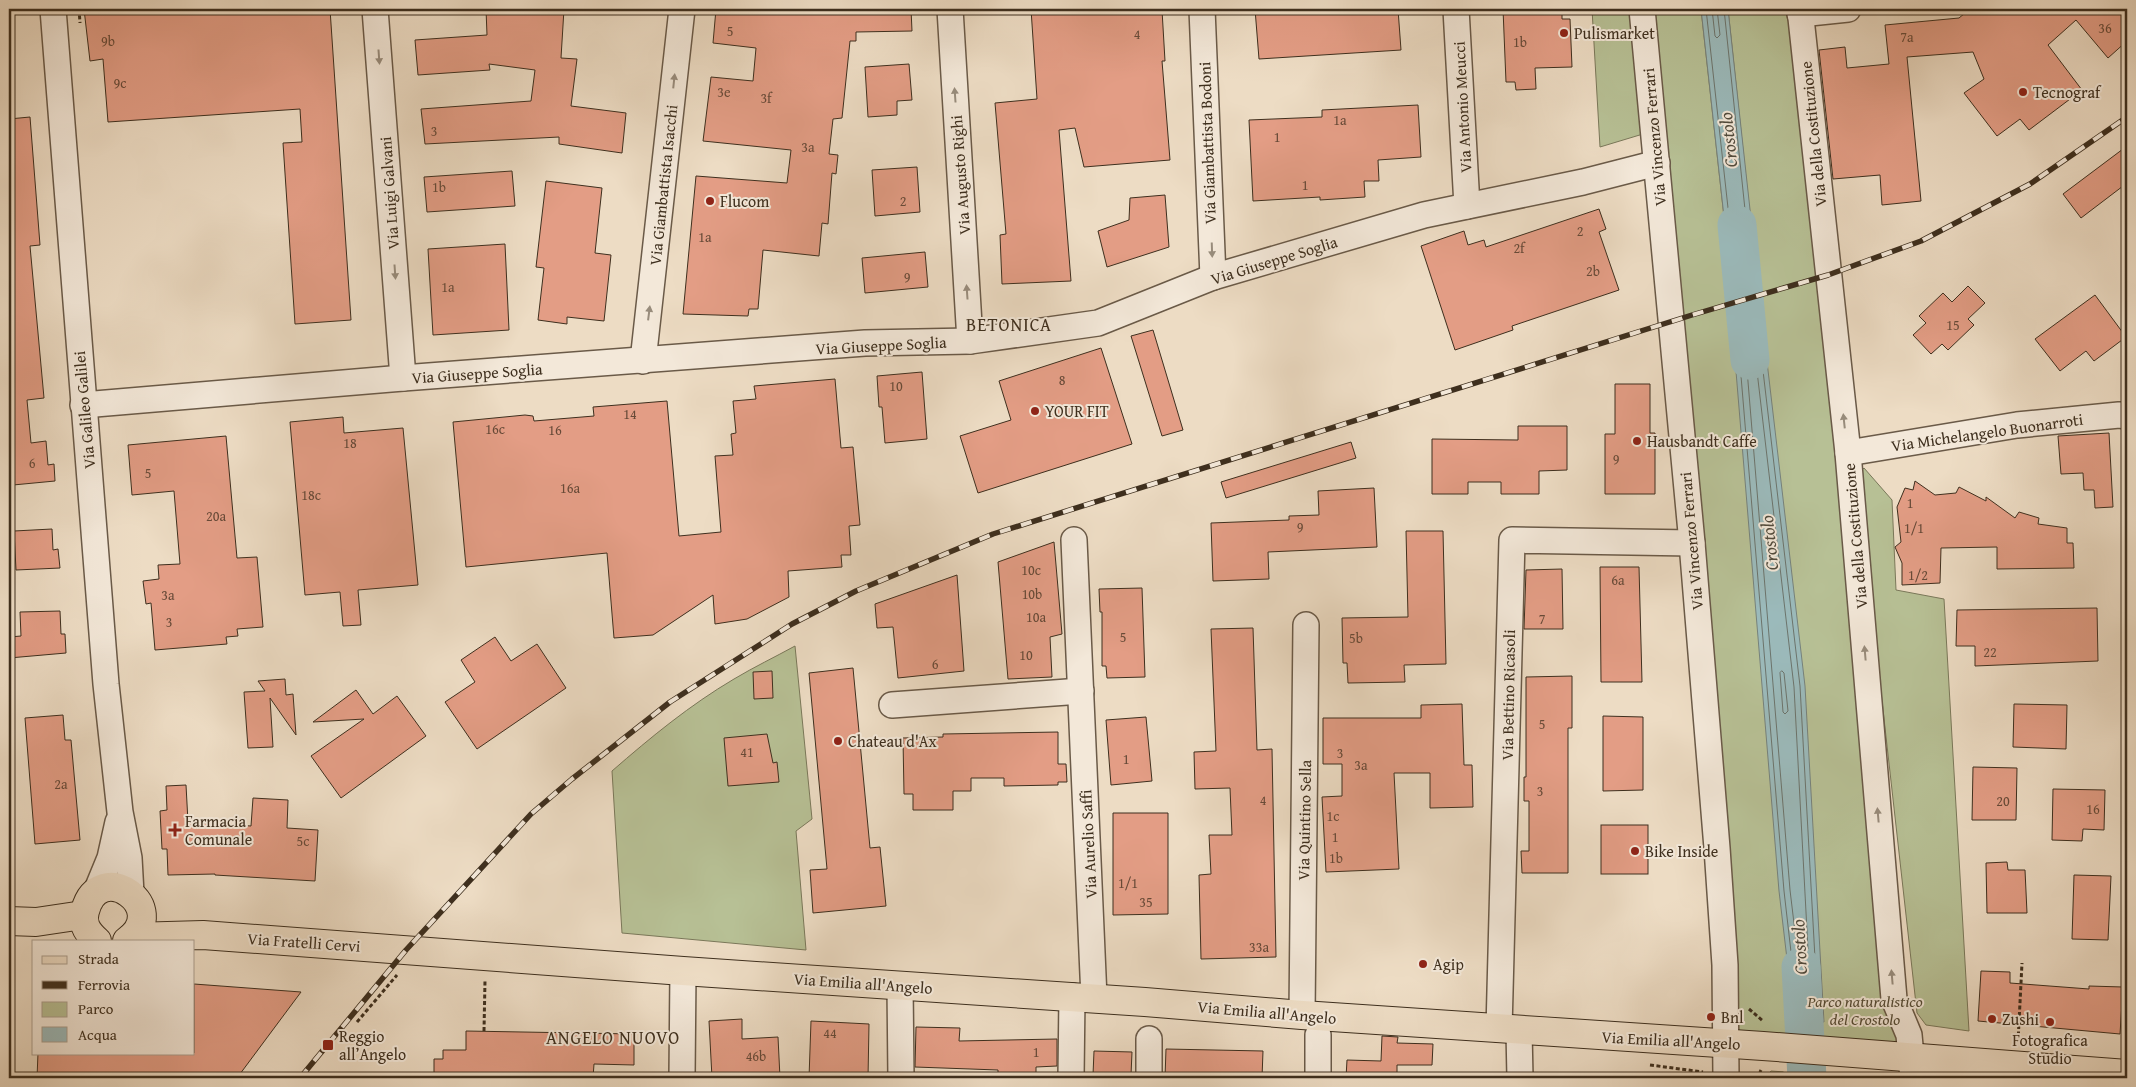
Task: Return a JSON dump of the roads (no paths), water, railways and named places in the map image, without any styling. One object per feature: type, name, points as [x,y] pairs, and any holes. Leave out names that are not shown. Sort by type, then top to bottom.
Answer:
[{"type":"main road","name":"Via Fratelli Cervi","points":[[90,904],[113,887],[133,921],[203,935],[402,962]]},
{"type":"main road","points":[[36,922],[90,904]]},
{"type":"main road","points":[[90,904],[85,926],[90,935],[96,940]]},
{"type":"main road","points":[[9,921],[36,922],[94,940]]},
{"type":"main road","name":"Via Emilia all'Angelo","points":[[402,962],[683,971],[1083,997],[1310,1025],[1509,1030],[1726,1043],[1856,1053],[1912,1068],[2110,1075]]},
{"type":"street","name":"Via Galileo Galilei","points":[[53,9],[106,684],[120,812],[129,858],[133,921]]},
{"type":"street","name":"Via Luigi Galvani","points":[[375,9],[403,378]]},
{"type":"street","name":"Via Giambattista Isacchi","points":[[643,361],[682,9]]},
{"type":"street","name":"Via Augusto Righi","points":[[950,9],[970,340]]},
{"type":"street","name":"Via Giambattista Bodoni","points":[[1202,9],[1213,277]]},
{"type":"street","name":"Via Antonio Meucci","points":[[1456,9],[1467,206]]},
{"type":"street","name":"Via Vincenzo Ferrari","points":[[1642,9],[1692,543],[1721,904],[1725,965],[1726,1078]]},
{"type":"street","name":"Via della Costituzione","points":[[1848,9],[1800,11],[1848,453],[1894,999],[1909,1035],[1912,1068]]},
{"type":"street","name":"Via Giuseppe Soglia","points":[[83,405],[403,378],[865,343],[970,340],[1098,323],[1213,277],[1424,215],[1583,182],[1657,163]]},
{"type":"street","name":"Via Michelangelo Buonarroti","points":[[1848,453],[2017,425],[2119,414],[2127,416]]},
{"type":"street","name":"Via Aurelio Saffi","points":[[1071,1078],[1083,997],[1081,691],[1074,540]]},
{"type":"street","name":"Via Bettino Ricasoli","points":[[1509,1030],[1512,540],[1692,543]]},
{"type":"street","name":"Via Quintino Sella","points":[[1306,625],[1310,1025],[1318,1078]]},
{"type":"street","points":[[892,705],[1081,691]]},
{"type":"street","name":"Via Galileo Galilei","points":[[90,904],[110,858],[120,812]]},
{"type":"street","points":[[682,1078],[683,971]]},
{"type":"street","points":[[900,985],[901,1078]]},
{"type":"street","points":[[1509,1030],[1520,1078]]},
{"type":"street","points":[[1149,1039],[1149,1078]]},
{"type":"water","points":[[1701,9],[1728,9],[1757,273],[1731,280]]},
{"type":"water","points":[[1760,302],[1805,686],[1824,1022],[1794,1019],[1779,891],[1731,311]]},
{"type":"water","points":[[1785,1072],[1835,1077],[1835,1078],[1785,1078]]},
{"type":"waterway","name":"Crostolo","points":[[1737,225],[1750,360]]},
{"type":"waterway","name":"Crostolo","points":[[1801,967],[1807,1078]]},
{"type":"railway","points":[[300,1078],[406,950],[531,814],[572,779],[670,702],[792,624],[856,591],[993,534],[1692,315],[1828,275],[1921,241],[2030,184],[2127,117]]},
{"type":"place","name":"Pulismarket","points":[[1564,33]]},
{"type":"place","name":"Tecnograf","points":[[2023,92]]},
{"type":"place","name":"Flucom","points":[[710,201]]},
{"type":"place","name":"YOUR FIT","points":[[1035,411]]},
{"type":"place","name":"Hausbandt Caffe","points":[[1637,441]]},
{"type":"place","name":"Chateau d'Ax","points":[[838,741]]},
{"type":"place","name":"Farmacia Comunale","points":[[175,830]]},
{"type":"place","name":"Bike Inside","points":[[1635,851]]},
{"type":"place","name":"Agip","points":[[1423,964]]},
{"type":"place","name":"Bnl","points":[[1711,1017]]},
{"type":"place","name":"Zushi","points":[[1992,1019]]},
{"type":"place","name":"Fotografica Studio","points":[[2050,1022]]},
{"type":"place","name":"Reggio all’Angelo","points":[[328,1045]]},
{"type":"district","name":"BETONICA","points":[[1009,324]]},
{"type":"district","name":"ANGELO NUOVO","points":[[613,1037]]},
{"type":"park label","name":"Parco naturalistico del Crostolo","points":[[1865,1010]]}]
